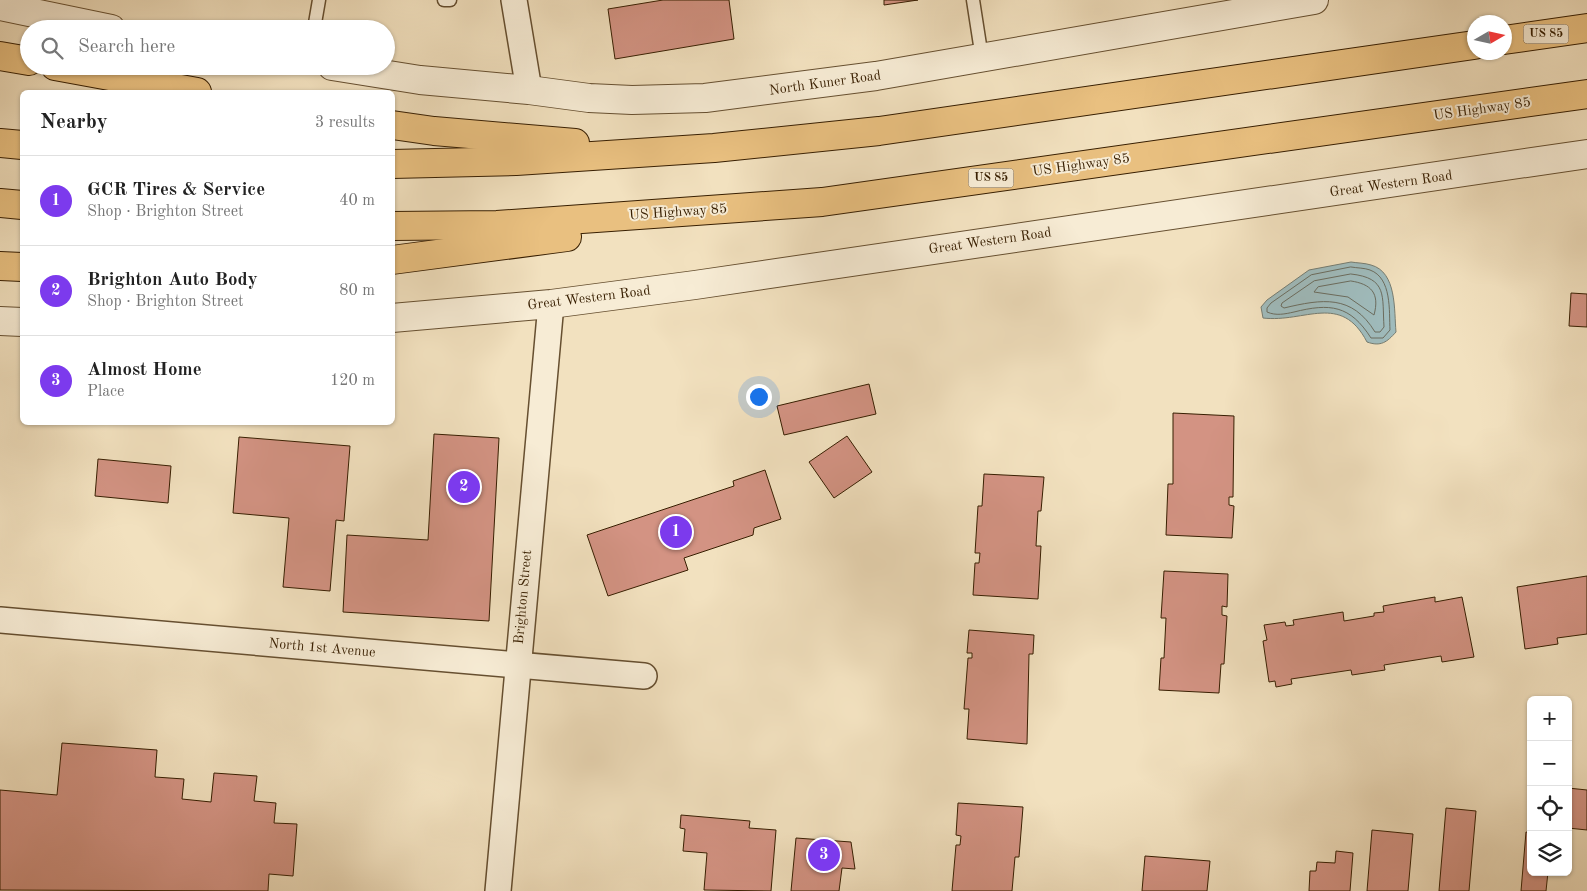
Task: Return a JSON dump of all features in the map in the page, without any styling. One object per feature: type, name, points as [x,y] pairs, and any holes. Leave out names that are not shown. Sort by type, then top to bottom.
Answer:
[{"type":"highway","name":"US 85","points":[[1512,39],[1587,28]]},
{"type":"highway","points":[[395,164],[516,161],[714,148],[879,131],[1467,46]]},
{"type":"highway","points":[[0,56],[20,60]]},
{"type":"highway","points":[[104,75],[186,90]]},
{"type":"highway","name":"US Highway 85","points":[[395,226],[497,225],[822,202],[1587,94]]},
{"type":"highway","points":[[395,124],[550,142],[714,148]]},
{"type":"highway","points":[[0,143],[20,145]]},
{"type":"highway","points":[[395,260],[822,202]]},
{"type":"highway","points":[[0,203],[20,205]]},
{"type":"highway","points":[[0,266],[20,267]]},
{"type":"street","points":[[514,0],[528,90]]},
{"type":"street","name":"North Kuner Road","points":[[389,75],[589,98],[623,100],[705,98],[876,76],[1314,0]]},
{"type":"street","points":[[0,6],[68,20]]},
{"type":"street","name":"Great Western Road","points":[[395,318],[551,304],[1587,154]]},
{"type":"street","name":"Brighton Street","points":[[498,891],[551,304]]},
{"type":"street","points":[[0,321],[20,322]]},
{"type":"street","name":"North 1st Avenue","points":[[0,620],[644,676]]},
{"type":"lane","points":[[316,20],[319,0]]},
{"type":"lane","points":[[444,0],[450,0]]},
{"type":"lane","points":[[973,0],[982,58]]},
{"type":"water","points":[[1351,262],[1369,264],[1379,269],[1386,275],[1390,283],[1394,303],[1396,332],[1387,341],[1380,344],[1367,342],[1357,327],[1346,318],[1334,314],[1321,313],[1263,318],[1261,307],[1267,300],[1309,270]]},
{"type":"building","points":[[663,0],[729,0],[734,39],[615,59],[608,9]]},
{"type":"building","points":[[884,0],[918,0],[884,5]]},
{"type":"building","points":[[1571,293],[1587,294],[1587,327],[1569,326]]},
{"type":"building","points":[[869,384],[876,414],[784,435],[777,406]]},
{"type":"building","points":[[1173,413],[1234,416],[1233,497],[1229,497],[1229,505],[1234,506],[1232,538],[1166,535],[1168,484],[1173,484]]},
{"type":"building","points":[[434,434],[499,438],[489,621],[343,612],[347,535],[428,540]]},
{"type":"building","points":[[847,436],[872,472],[834,498],[809,462]]},
{"type":"building","points":[[239,437],[350,446],[344,521],[336,520],[330,591],[283,587],[289,518],[233,513]]},
{"type":"building","points":[[98,459],[171,466],[168,503],[95,496]]},
{"type":"building","points":[[765,470],[781,519],[754,528],[753,535],[684,558],[688,570],[608,596],[587,535],[734,486],[733,481]]},
{"type":"building","points":[[984,474],[1044,477],[1041,511],[1038,511],[1036,546],[1041,546],[1038,599],[973,595],[975,563],[979,563],[980,553],[975,553],[978,506],[982,506]]},
{"type":"building","points":[[1164,571],[1228,574],[1227,607],[1222,606],[1222,615],[1227,616],[1224,664],[1221,664],[1219,693],[1159,690],[1161,658],[1164,658],[1166,618],[1161,618]]},
{"type":"building","points":[[1587,576],[1587,634],[1557,638],[1558,644],[1525,649],[1517,587]]},
{"type":"building","points":[[1435,597],[1435,602],[1462,597],[1474,657],[1442,662],[1441,656],[1384,665],[1385,670],[1352,675],[1351,670],[1291,679],[1292,684],[1276,687],[1275,681],[1269,682],[1263,641],[1267,640],[1264,625],[1285,622],[1286,626],[1294,625],[1293,620],[1343,612],[1344,621],[1374,616],[1374,613],[1384,612],[1383,606]]},
{"type":"building","points":[[969,630],[1034,635],[1033,654],[1029,654],[1027,744],[967,739],[969,709],[964,709],[968,658],[972,658],[972,653],[967,653]]},
{"type":"building","points":[[62,743],[157,750],[155,777],[184,779],[182,799],[211,802],[214,773],[257,776],[254,801],[276,803],[274,823],[297,824],[293,876],[269,874],[268,891],[0,890],[0,790],[57,795]]},
{"type":"building","points":[[1572,788],[1587,790],[1587,830],[1572,828]]},
{"type":"building","points":[[958,803],[1023,807],[1019,857],[1015,857],[1012,891],[952,891],[956,845],[960,845],[961,836],[956,835]]},
{"type":"building","points":[[1446,808],[1476,811],[1469,891],[1439,891]]},
{"type":"building","points":[[681,815],[750,821],[749,828],[776,830],[771,891],[704,890],[707,853],[683,851],[685,829],[680,828]]},
{"type":"building","points":[[1372,830],[1413,834],[1408,891],[1367,891]]},
{"type":"building","points":[[1526,832],[1527,876],[1548,876],[1546,891],[1521,891]]},
{"type":"building","points":[[796,838],[851,842],[855,869],[842,868],[839,891],[791,891]]},
{"type":"building","points":[[1336,851],[1353,853],[1350,891],[1309,891],[1310,871],[1316,871],[1317,862],[1335,863]]},
{"type":"building","points":[[1145,856],[1210,861],[1207,891],[1142,891]]},
{"type":"place","name":"Brighton Auto Body","points":[[464,487]]},
{"type":"place","name":"GCR Tires & Service","points":[[676,532]]},
{"type":"place","name":"Almost Home","points":[[824,855]]}]
